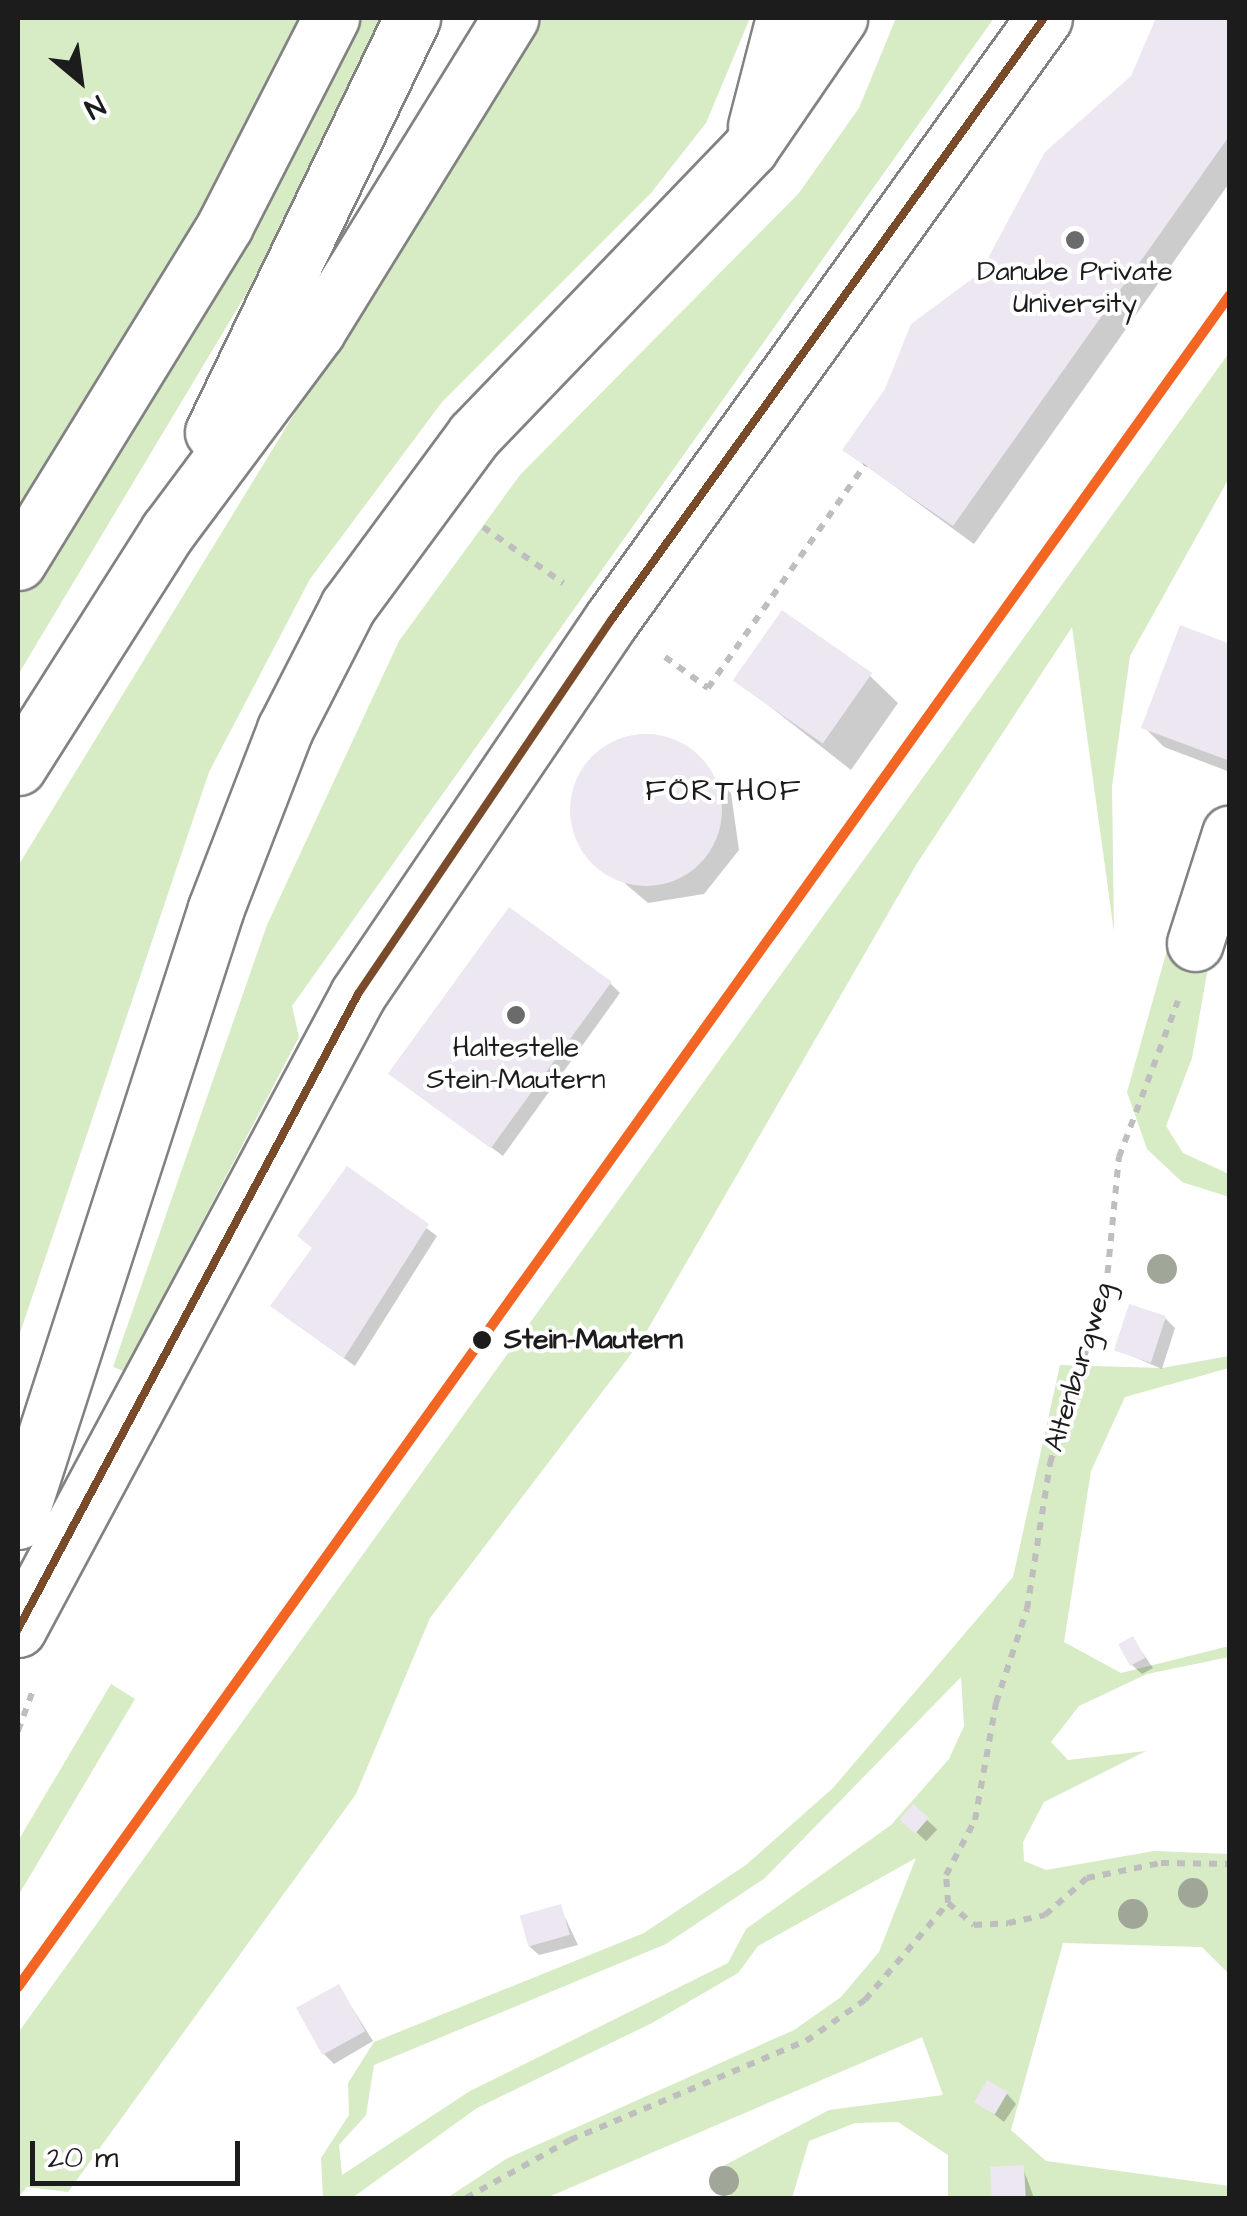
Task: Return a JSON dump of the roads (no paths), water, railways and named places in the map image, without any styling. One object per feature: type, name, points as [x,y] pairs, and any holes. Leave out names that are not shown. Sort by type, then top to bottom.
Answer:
[{"type":"street","points":[[18,562],[225,225],[331,18]]},
{"type":"street","points":[[168,531],[412,18]]},
{"type":"street","points":[[18,767],[168,531],[317,331],[510,18]]},
{"type":"street","points":[[750,148],[784,18]]},
{"type":"street","points":[[18,1521],[216,908],[285,730],[348,606],[474,435],[750,148],[839,18]]},
{"type":"street","points":[[18,1629],[358,994],[612,619],[1044,18]]},
{"type":"street","points":[[1196,943],[1230,834]]},
{"type":"place","name":"Danube Private University","points":[[1075,240]]},
{"type":"place","name":"Haltestelle Stein-Mautern","points":[[516,1015]]},
{"type":"place","name":"Stein-Mautern","points":[[482,1340]]},
{"type":"district","name":"FÖRTHOF","points":[[724,791]]}]
